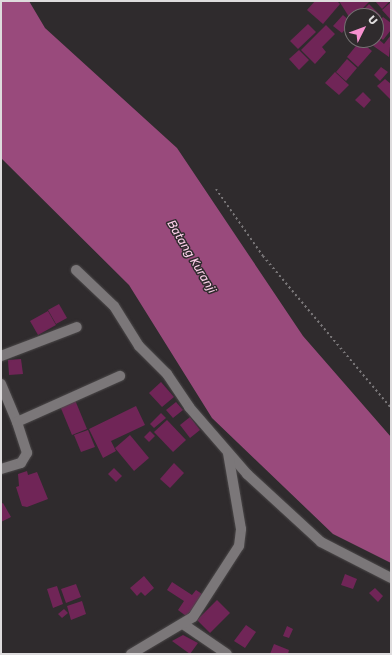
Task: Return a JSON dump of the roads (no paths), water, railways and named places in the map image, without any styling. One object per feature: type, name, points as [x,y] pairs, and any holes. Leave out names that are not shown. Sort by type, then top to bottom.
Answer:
[{"type":"street","points":[[76,270],[114,306],[139,346],[166,374],[189,407],[247,474],[321,542],[391,578]]},
{"type":"street","points":[[1,356],[76,327]]},
{"type":"street","points":[[17,422],[120,376]]},
{"type":"street","points":[[1,384],[17,422],[27,454],[21,463],[1,469]]},
{"type":"street","points":[[131,654],[147,642],[183,624],[193,617],[211,592],[239,546],[241,529],[227,451]]},
{"type":"street","points":[[183,624],[226,654]]},
{"type":"water","name":"Batang Kuranji","points":[[1,1],[29,1],[45,28],[177,148],[303,336],[391,437],[391,563],[333,534],[212,418],[129,285],[1,158]]}]
